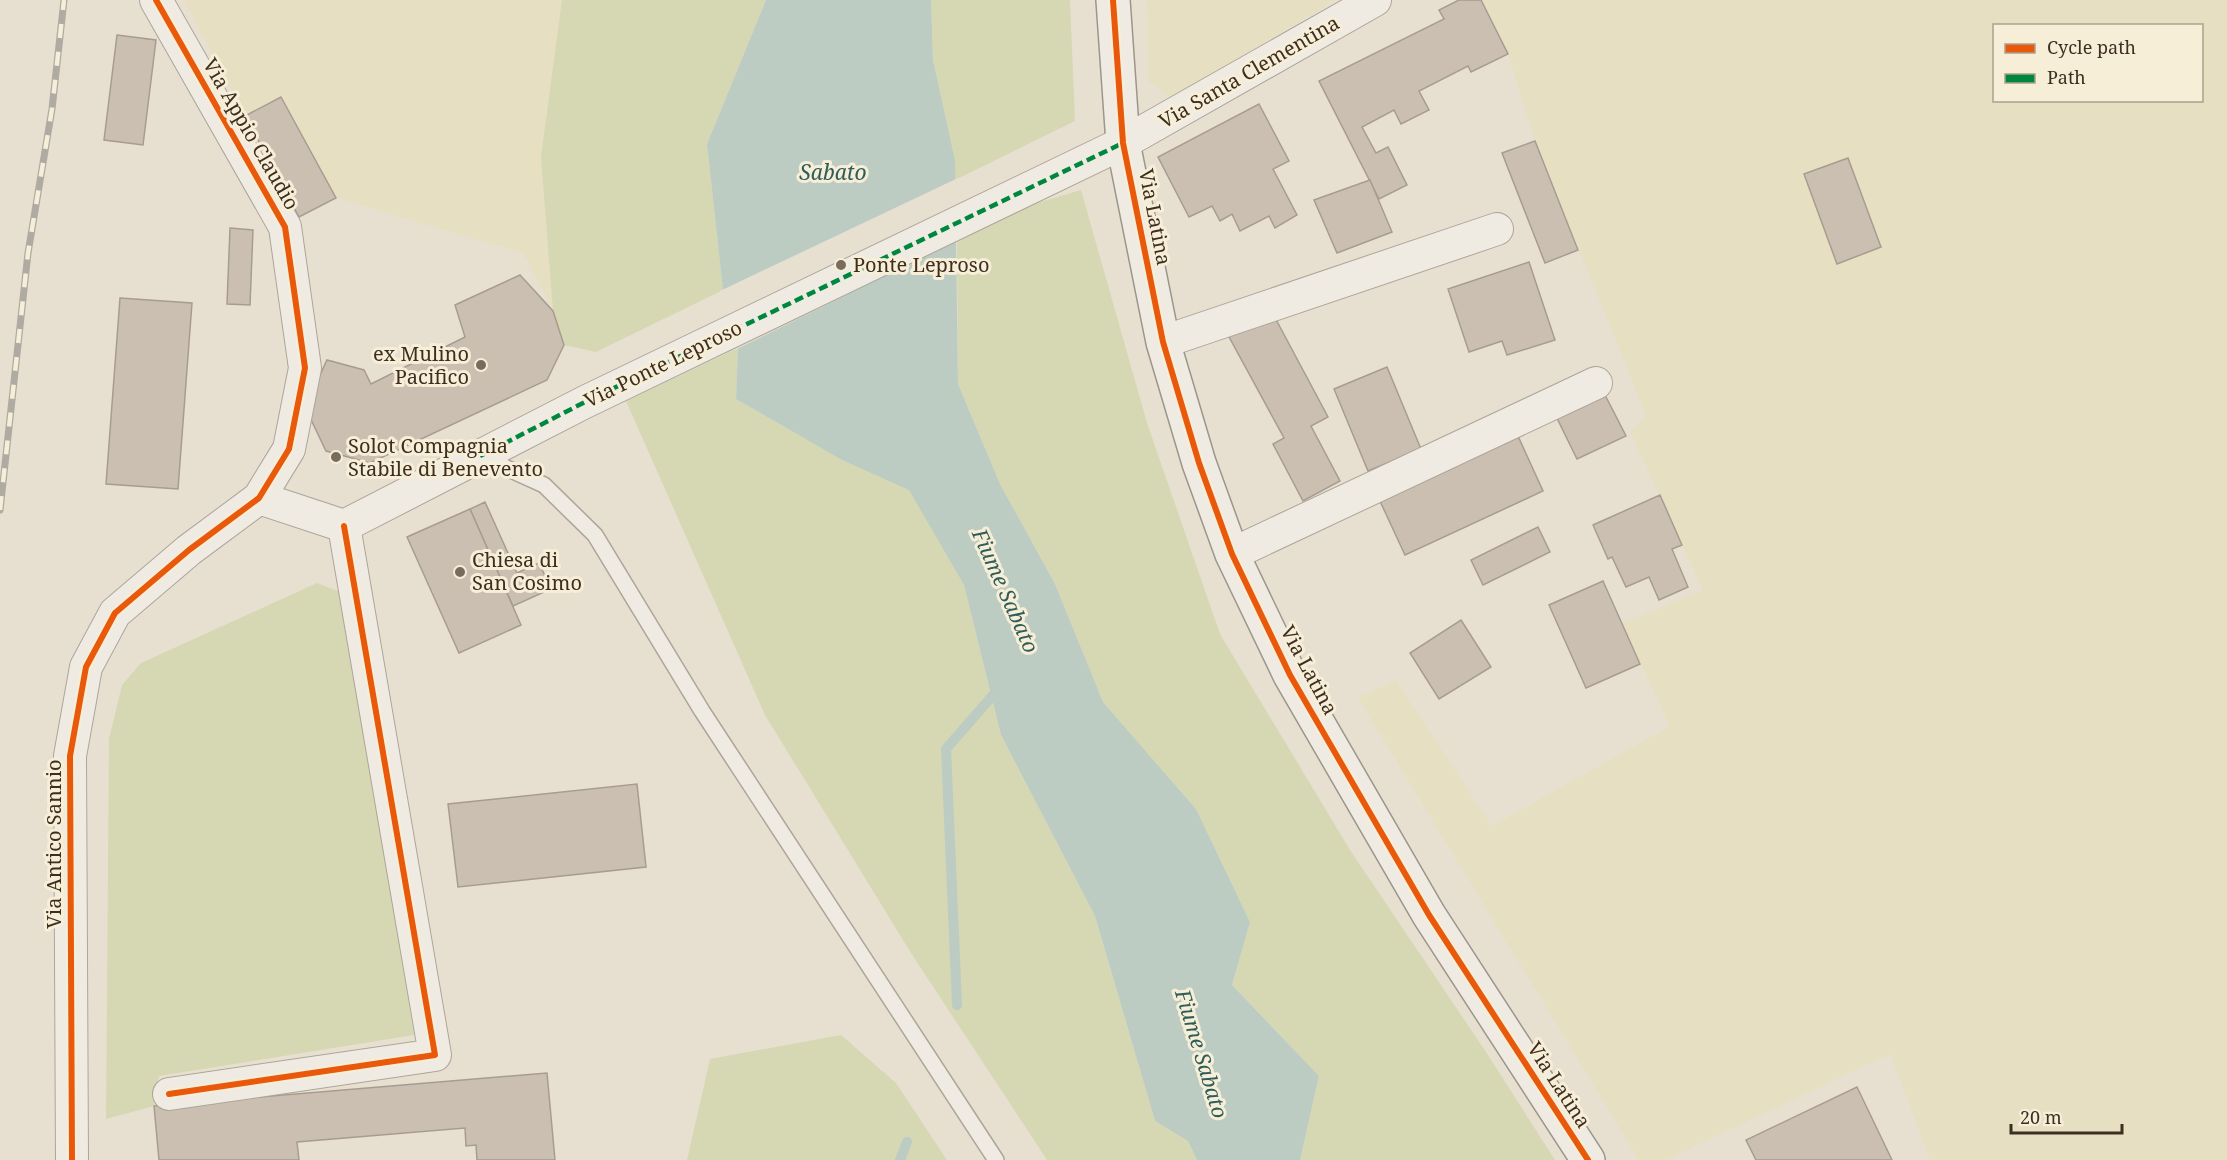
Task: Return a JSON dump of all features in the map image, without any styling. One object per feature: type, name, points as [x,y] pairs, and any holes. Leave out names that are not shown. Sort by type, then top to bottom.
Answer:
[{"type":"street","name":"Via Appio Claudio","points":[[156,0],[285,228],[305,368],[289,449],[259,498]]},
{"type":"street","name":"Via Latina","points":[[1113,0],[1123,143],[1163,342],[1199,463],[1232,554],[1290,675],[1423,905],[1588,1160]]},
{"type":"street","name":"Via Santa Clementina","points":[[1065,169],[1123,143],[1375,0]]},
{"type":"street","name":"Via Ponte Leproso","points":[[344,526],[585,402],[1065,169]]},
{"type":"street","points":[[1163,342],[1497,229]]},
{"type":"street","points":[[1232,554],[1596,382]]},
{"type":"street","points":[[169,1094],[435,1055],[344,526],[259,498]]},
{"type":"street","name":"Via Antico Sannio","points":[[72,1160],[70,756],[86,666],[115,613],[189,550],[259,498]]},
{"type":"lane","points":[[480,456],[544,485],[595,535],[702,711],[996,1160]]},
{"type":"shaded area","points":[[184,0],[562,0],[541,157],[553,311],[523,253],[336,198],[282,97],[245,116]]},
{"type":"shaded area","points":[[1147,0],[1336,0],[1171,98],[1148,81]]},
{"type":"shaded area","points":[[1481,0],[2227,0],[2227,1160],[1930,1160],[1890,1054],[1666,1160],[1639,1160],[1358,698],[1396,680],[1492,826],[1670,726],[1622,624],[1703,590],[1630,432],[1646,415],[1535,141],[1508,54]]},
{"type":"green space","points":[[562,0],[766,0],[707,144],[723,290],[596,352],[564,345],[553,311],[541,157]]},
{"type":"green space","points":[[931,0],[1070,0],[1075,121],[955,180],[955,160],[933,60]]},
{"type":"green space","points":[[1081,190],[1147,423],[1220,634],[1350,850],[1486,1052],[1555,1160],[1300,1160],[1319,1076],[1232,985],[1250,922],[1196,809],[1103,702],[1055,584],[1000,484],[958,384],[957,240],[1023,207]]},
{"type":"green space","points":[[738,348],[736,399],[842,460],[909,489],[964,585],[1001,735],[1095,916],[1155,1121],[1188,1141],[1197,1160],[1047,1160],[911,953],[765,715],[626,401]]},
{"type":"green space","points":[[317,583],[343,593],[414,1035],[159,1076],[154,1106],[106,1119],[109,739],[122,685],[141,663]]},
{"type":"green space","points":[[841,1035],[896,1083],[947,1160],[687,1160],[710,1059]]},
{"type":"water","name":"Sabato","points":[[766,0],[931,0],[933,60],[955,160],[958,384],[1000,484],[1055,584],[1103,702],[1196,809],[1250,922],[1232,985],[1319,1076],[1300,1160],[1197,1160],[1188,1141],[1155,1121],[1095,916],[1001,735],[964,585],[909,490],[842,460],[736,399],[738,348],[723,290],[707,144]]},
{"type":"pier","points":[[958,178],[960,239],[735,350],[720,291]]},
{"type":"building","points":[[1459,0],[1481,0],[1508,54],[1471,72],[1468,66],[1419,91],[1429,110],[1401,124],[1394,110],[1362,127],[1376,153],[1388,147],[1407,185],[1379,199],[1319,81],[1444,19],[1439,10]]},
{"type":"building","points":[[117,35],[156,40],[143,145],[104,140]]},
{"type":"building","points":[[281,97],[336,198],[299,217],[245,116]]},
{"type":"building","points":[[1259,104],[1289,161],[1273,169],[1297,215],[1275,228],[1269,216],[1240,231],[1232,214],[1220,221],[1212,206],[1189,217],[1158,157]]},
{"type":"building","points":[[1535,141],[1578,250],[1545,263],[1502,153]]},
{"type":"building","points":[[1848,158],[1881,247],[1837,264],[1804,174]]},
{"type":"building","points":[[1370,180],[1392,232],[1337,253],[1314,200]]},
{"type":"building","points":[[230,228],[253,230],[250,305],[227,304]]},
{"type":"building","points":[[1529,262],[1555,340],[1507,355],[1502,341],[1469,352],[1448,289]]},
{"type":"building","name":"ex Mulino Pacifico","points":[[520,275],[553,311],[564,345],[547,380],[370,463],[326,451],[305,407],[327,360],[364,370],[371,384],[465,337],[455,305]]},
{"type":"building","points":[[120,298],[192,303],[178,489],[106,484]]},
{"type":"building","points":[[1272,312],[1328,417],[1311,426],[1340,481],[1303,501],[1273,444],[1284,438],[1228,335]]},
{"type":"building","points":[[1387,367],[1421,449],[1368,471],[1334,389]]},
{"type":"building","points":[[1603,391],[1626,436],[1577,459],[1555,414]]},
{"type":"building","points":[[1518,436],[1543,491],[1405,555],[1379,499]]},
{"type":"building","points":[[1660,495],[1682,545],[1672,549],[1688,587],[1659,600],[1649,577],[1626,587],[1612,557],[1608,559],[1593,525]]},
{"type":"building","points":[[485,502],[517,573],[539,563],[551,589],[513,606],[470,509]]},
{"type":"building","name":"Chiesa di San Cosimo","points":[[470,509],[521,625],[459,653],[407,537]]},
{"type":"building","points":[[1538,527],[1550,552],[1483,585],[1471,560]]},
{"type":"building","points":[[1603,581],[1640,664],[1586,688],[1549,605]]},
{"type":"building","points":[[1461,620],[1491,667],[1439,699],[1410,653]]},
{"type":"building","points":[[637,784],[646,867],[458,887],[448,804]]},
{"type":"building","points":[[547,1073],[555,1160],[477,1160],[476,1145],[466,1146],[465,1128],[297,1142],[299,1160],[159,1160],[154,1106]]},
{"type":"building","points":[[1857,1087],[1892,1160],[1756,1160],[1746,1140]]},
{"type":"waterway","points":[[957,1005],[946,749],[1001,686]]},
{"type":"waterway","points":[[900,1160],[907,1142]]},
{"type":"railway","points":[[0,510],[28,253],[52,109],[64,0]]},
{"type":"marked path","points":[[480,456],[585,402],[1123,143]]},
{"type":"cycle path","points":[[72,1160],[70,756],[86,667],[115,613],[189,550],[259,498],[289,449],[305,368],[285,227],[156,0]]},
{"type":"cycle path","points":[[1113,0],[1123,143],[1163,342],[1199,463],[1232,554],[1290,675],[1429,915],[1588,1160]]},
{"type":"cycle path","points":[[169,1094],[435,1055],[344,526]]},
{"type":"place","name":"Ponte Leproso","points":[[841,265]]},
{"type":"place","name":"ex Mulino Pacifico","points":[[481,365]]},
{"type":"place","name":"Solot Compagnia Stabile di Benevento","points":[[336,457]]},
{"type":"place","name":"Chiesa di San Cosimo","points":[[460,572]]},
{"type":"water label","name":"Fiume Sabato","points":[[1005,591]]},
{"type":"water label","name":"Fiume Sabato","points":[[1201,1054]]}]
